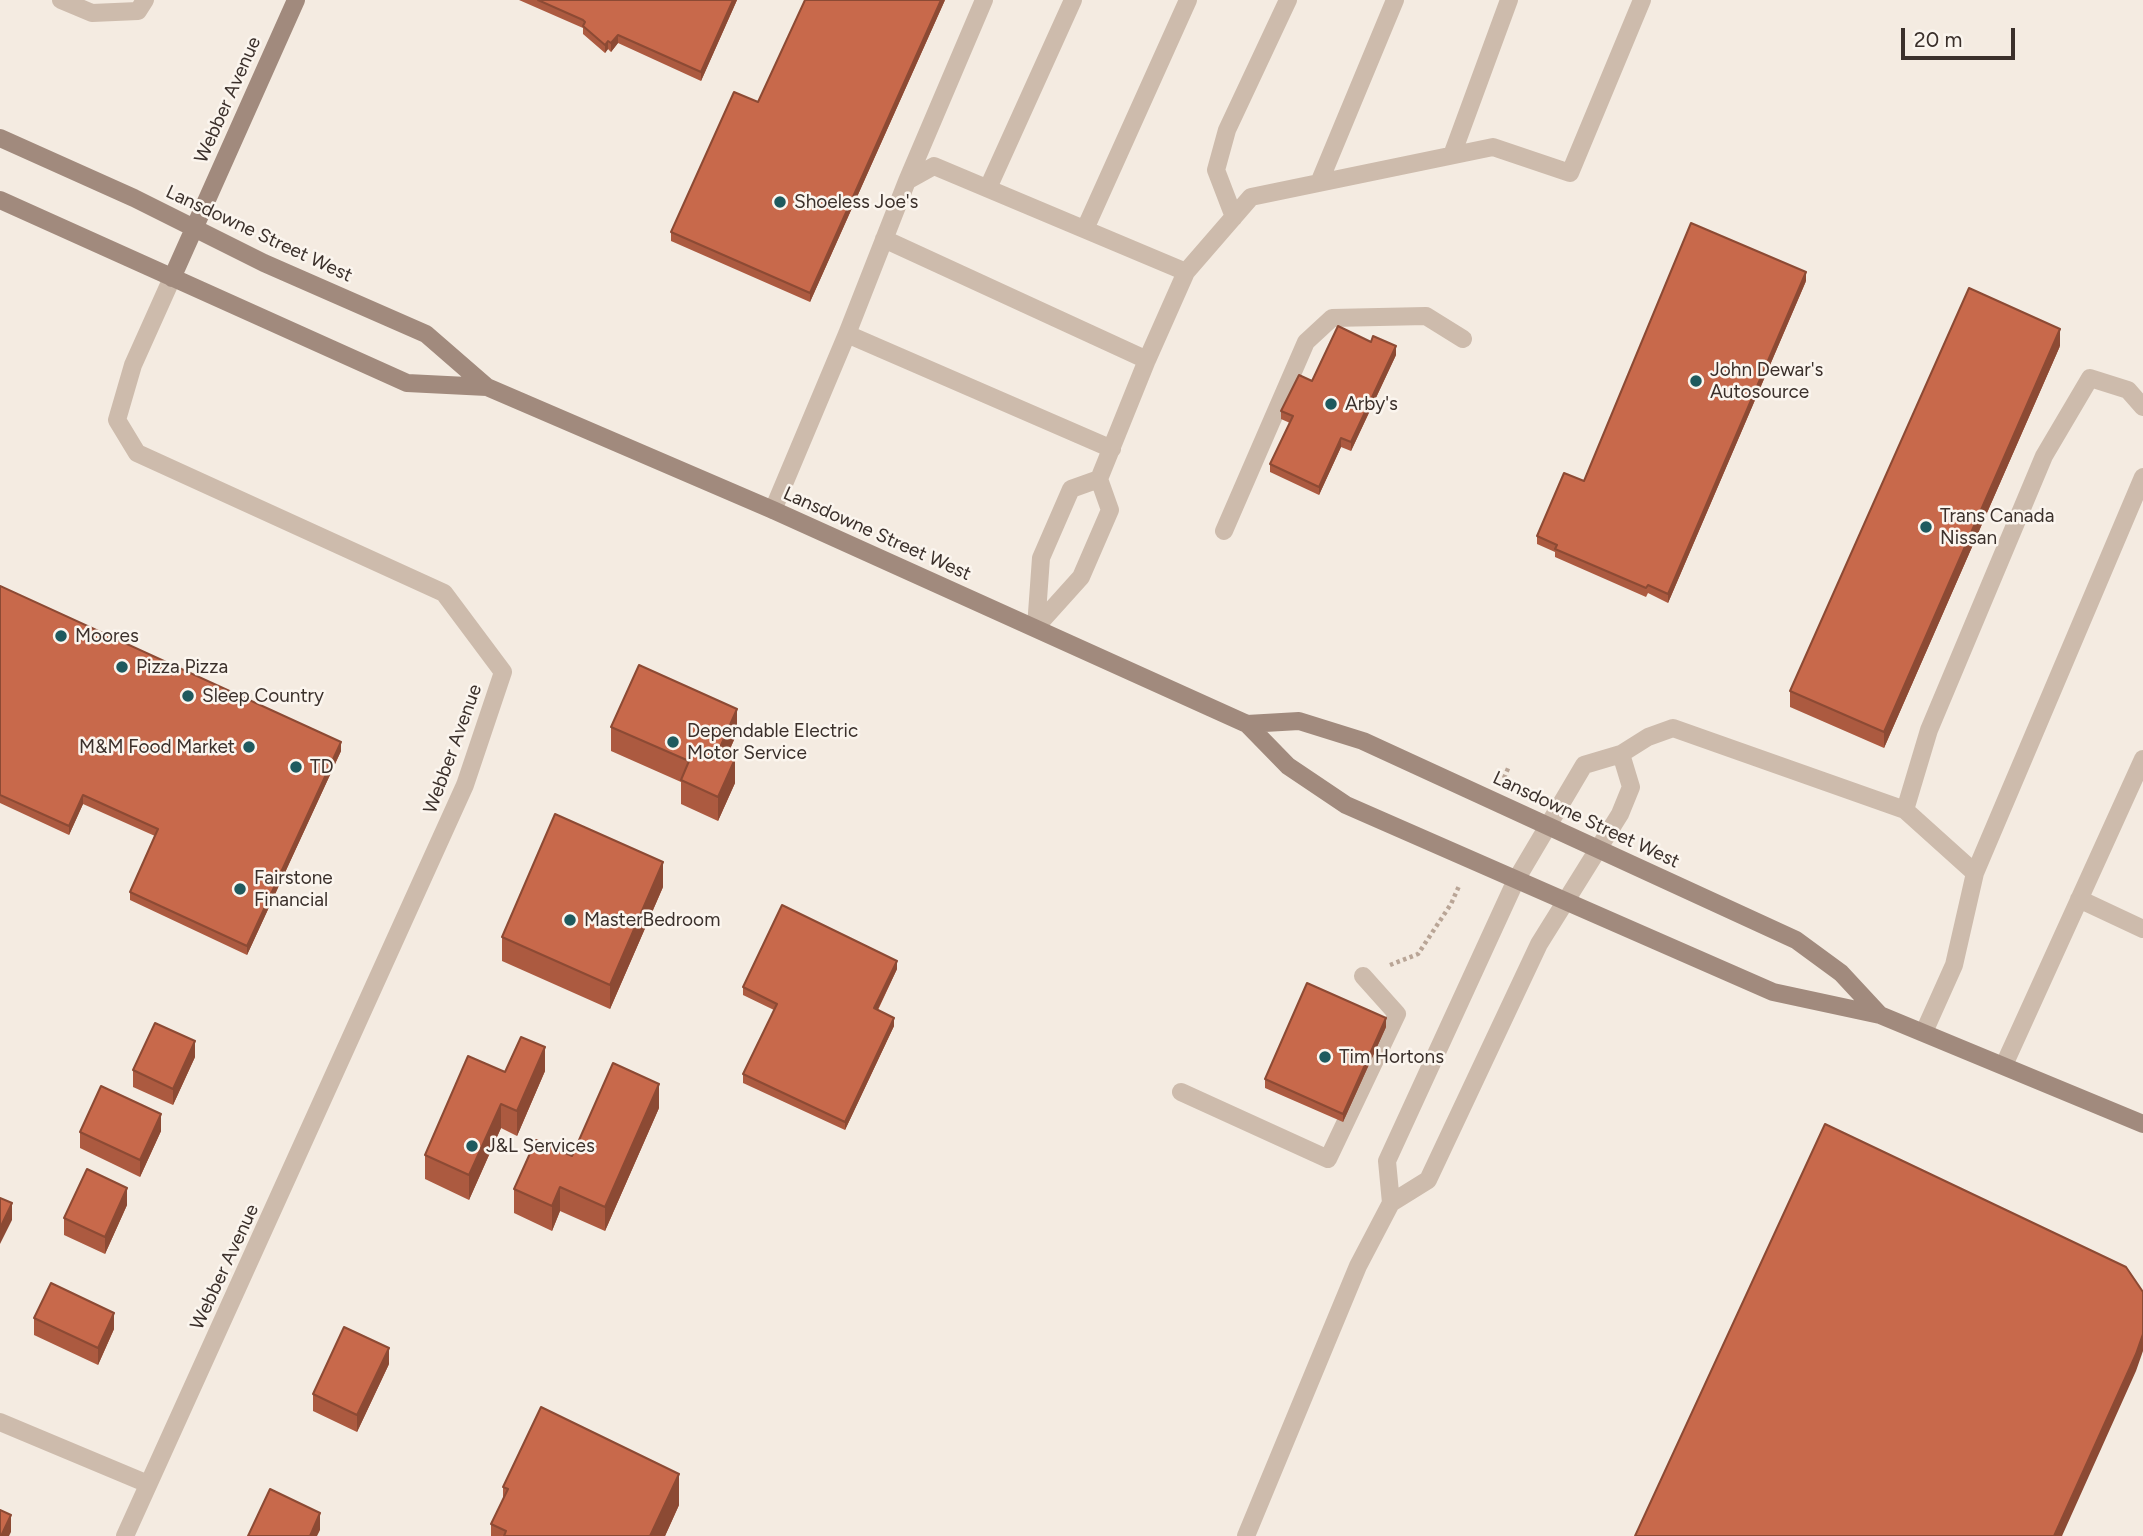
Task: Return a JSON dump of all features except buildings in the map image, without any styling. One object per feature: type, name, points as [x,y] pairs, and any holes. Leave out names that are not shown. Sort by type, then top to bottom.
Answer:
[{"type":"main road","name":"Webber Avenue","points":[[172,278],[296,0]]},
{"type":"main road","name":"Lansdowne Street West","points":[[0,138],[134,198],[264,263],[426,334],[487,387],[773,510],[1247,724],[1288,766],[1346,805],[1773,992],[1880,1015],[2143,1124]]},
{"type":"main road","name":"Lansdowne Street West","points":[[0,200],[407,383],[487,387]]},
{"type":"main road","name":"Lansdowne Street West","points":[[1247,724],[1298,721],[1363,741],[1796,940],[1841,973],[1880,1015]]},
{"type":"street","points":[[61,0],[92,13],[138,11],[145,0]]},
{"type":"street","points":[[773,510],[984,0]]},
{"type":"street","points":[[988,188],[1073,0]]},
{"type":"street","points":[[1085,229],[1188,0]]},
{"type":"street","points":[[1234,217],[1216,170],[1227,130],[1288,0]]},
{"type":"street","points":[[1319,183],[1395,0]]},
{"type":"street","points":[[1452,155],[1509,0]]},
{"type":"street","points":[[1035,627],[1081,576],[1110,510],[1099,479],[1186,272],[1251,197],[1493,147],[1570,173],[1642,0]]},
{"type":"street","points":[[907,181],[934,166],[1186,272]]},
{"type":"street","points":[[884,239],[1147,360]]},
{"type":"street","name":"Webber Avenue","points":[[125,1536],[466,785],[503,672],[444,593],[137,453],[117,419],[133,365],[172,278]]},
{"type":"street","points":[[1224,531],[1306,342],[1332,318],[1426,316],[1463,340]]},
{"type":"street","points":[[847,334],[1112,449]]},
{"type":"street","points":[[1905,810],[1929,730],[2045,456],[2090,378],[2128,390],[2143,407]]},
{"type":"street","points":[[1924,1032],[1954,965],[1975,873],[2143,477]]},
{"type":"street","points":[[1035,627],[1041,558],[1071,489],[1099,479]]},
{"type":"street","points":[[1391,1203],[1387,1161],[1516,880],[1584,765],[1621,754],[1648,737],[1673,728],[1905,810],[1975,873]]},
{"type":"street","points":[[1247,1536],[1358,1266],[1391,1203],[1428,1180],[1539,944],[1620,814],[1631,787],[1621,754]]},
{"type":"street","points":[[2004,1065],[2143,759]]},
{"type":"street","points":[[2079,899],[2143,929]]},
{"type":"street","points":[[1181,1092],[1328,1159],[1397,1014],[1363,976]]},
{"type":"street","points":[[0,1422],[148,1484]]},
{"type":"place","name":"Shoeless Joe's","points":[[780,202]]},
{"type":"place","name":"John Dewar's Autosource","points":[[1696,381]]},
{"type":"place","name":"Arby's","points":[[1331,404]]},
{"type":"place","name":"Trans Canada Nissan","points":[[1926,527]]},
{"type":"place","name":"Moores","points":[[61,636]]},
{"type":"place","name":"Pizza Pizza","points":[[122,667]]},
{"type":"place","name":"Sleep Country","points":[[188,696]]},
{"type":"place","name":"Dependable Electric Motor Service","points":[[673,742]]},
{"type":"place","name":"M&M Food Market","points":[[249,747]]},
{"type":"place","name":"TD","points":[[296,767]]},
{"type":"place","name":"Fairstone Financial","points":[[240,889]]},
{"type":"place","name":"MasterBedroom","points":[[570,920]]},
{"type":"place","name":"Tim Hortons","points":[[1325,1057]]},
{"type":"place","name":"J&L Services","points":[[472,1146]]}]
